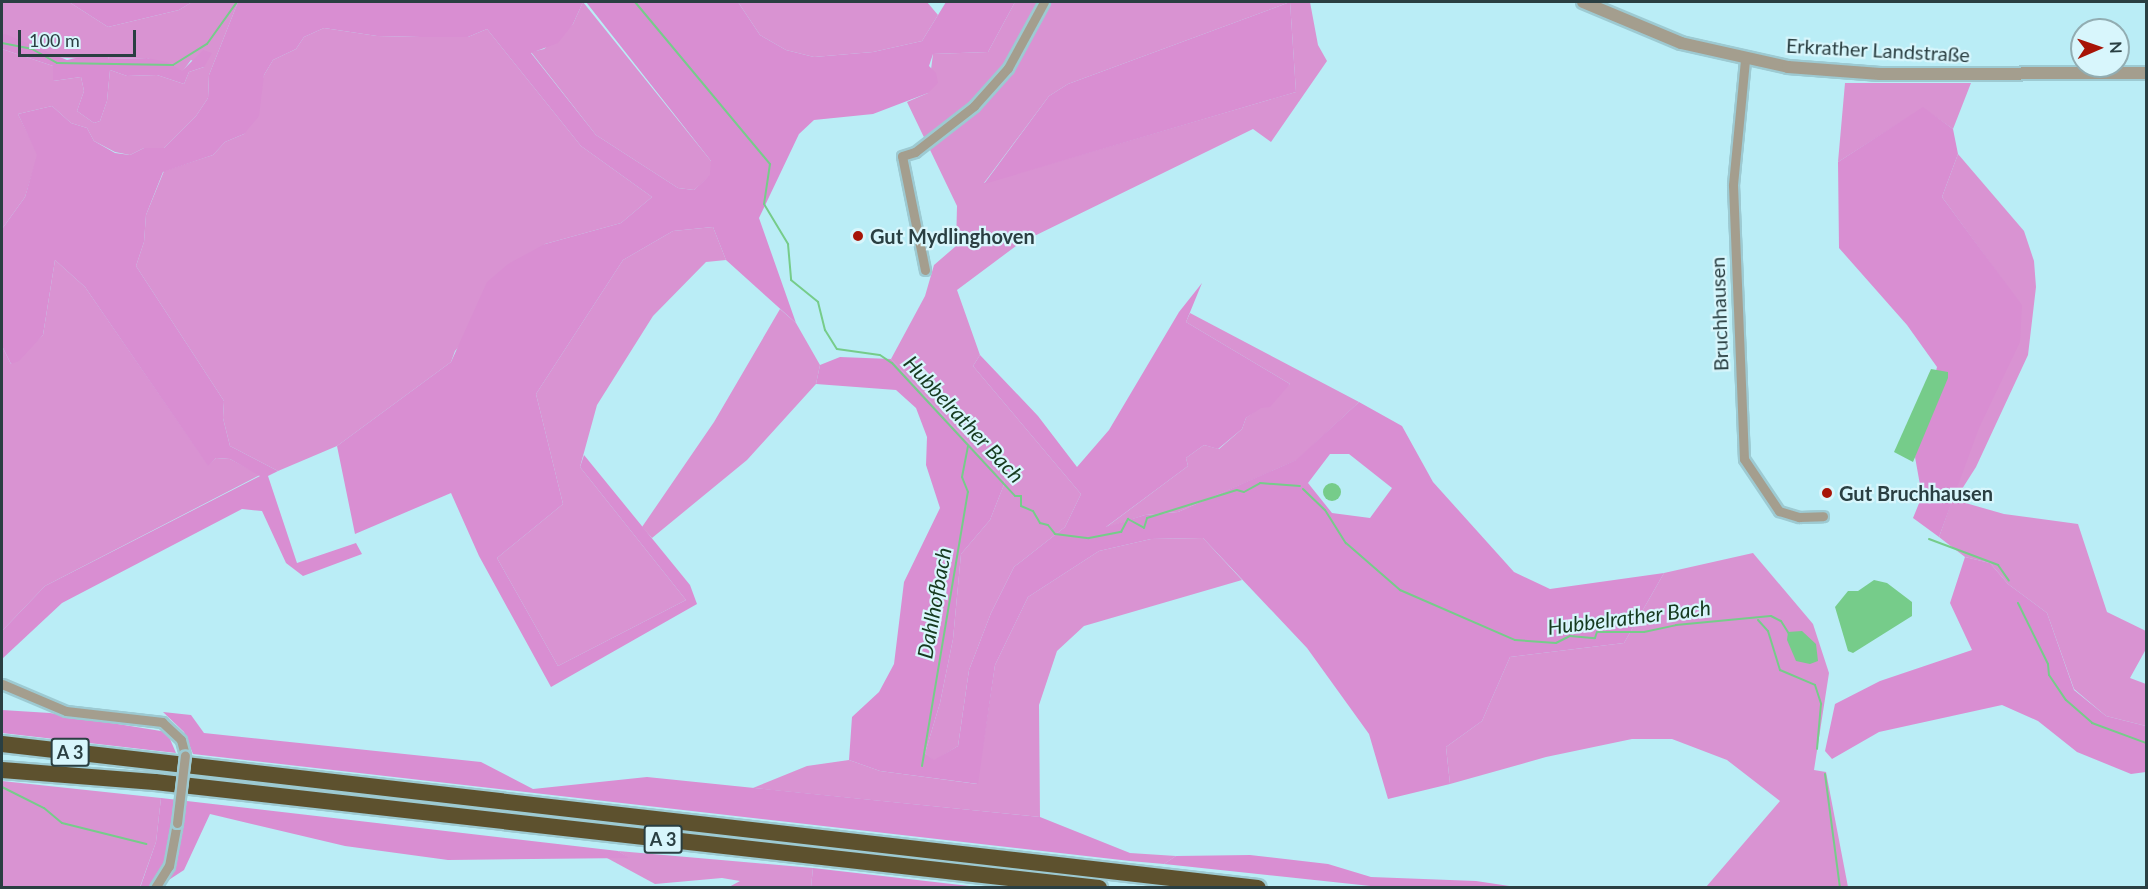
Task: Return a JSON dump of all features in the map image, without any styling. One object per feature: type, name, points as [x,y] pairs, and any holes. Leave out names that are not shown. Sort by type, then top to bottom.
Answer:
[{"type":"highway","name":"A 3","points":[[2,744],[1258,888]]},
{"type":"highway","name":"A 3","points":[[2,770],[165,783],[1099,888]]},
{"type":"street","points":[[925,270],[902,156],[915,152],[974,106],[1008,68],[1044,2]]},
{"type":"street","name":"Erkrather Landstraße","points":[[1583,2],[1657,34],[1745,60],[1880,74],[2146,73]]},
{"type":"street","name":"Bruchhausen","points":[[1745,60],[1733,185],[1744,459],[1779,511],[1799,517],[1823,516]]},
{"type":"street","points":[[2,684],[66,711],[162,722],[181,740],[185,755],[177,823],[169,866],[155,888]]},
{"type":"shaded area","points":[[2,2],[69,2],[108,27],[179,10],[192,2],[238,2],[209,75],[208,98],[196,116],[164,148],[144,148],[130,155],[115,152],[94,141],[87,128],[71,123],[52,106],[18,114],[38,155],[25,197],[2,229],[2,49],[53,66],[53,81],[81,77],[84,91],[77,111],[94,123],[100,121],[107,101],[110,70],[127,76],[157,75],[184,84],[189,72],[204,67],[191,60],[182,72],[147,58],[109,59],[107,55],[94,54],[82,59],[54,57],[2,35]]},
{"type":"shaded area","points":[[69,2],[192,2],[179,10],[108,27]]},
{"type":"shaded area","points":[[238,2],[583,2],[573,24],[558,43],[531,53],[596,135],[678,188],[694,190],[710,175],[711,161],[586,2],[738,2],[760,35],[786,50],[814,57],[873,52],[922,41],[946,2],[1015,2],[988,52],[933,54],[929,66],[936,73],[938,83],[928,93],[873,114],[814,120],[799,134],[759,218],[796,323],[726,260],[713,227],[673,231],[623,260],[536,394],[563,504],[497,558],[558,666],[686,600],[580,467],[584,455],[690,585],[697,604],[551,687],[479,556],[451,493],[355,534],[337,446],[451,362],[487,282],[508,264],[545,244],[621,223],[652,197],[581,146],[487,29],[468,37],[420,37],[377,36],[324,28],[304,37],[296,49],[273,60],[264,75],[259,116],[244,134],[225,142],[213,155],[163,172],[146,215],[144,242],[136,266],[224,401],[223,418],[230,446],[278,471],[268,476],[297,563],[356,543],[362,554],[303,576],[286,563],[262,511],[242,509],[62,603],[2,659],[2,631],[45,586],[260,476],[230,459],[216,458],[208,466],[85,287],[55,260],[43,335],[19,361],[11,364],[2,346],[2,229],[25,197],[37,155],[18,114],[52,106],[71,123],[87,128],[94,141],[115,153],[130,155],[144,148],[164,148],[196,116],[208,98],[209,75]]},
{"type":"shaded area","points":[[583,2],[711,161],[711,175],[694,190],[678,188],[596,135],[531,52],[544,49],[573,24]]},
{"type":"shaded area","points":[[738,2],[927,2],[938,15],[922,41],[873,52],[814,57],[786,50],[760,35]]},
{"type":"shaded area","points":[[1015,2],[1290,2],[1310,2],[1318,45],[1327,61],[1271,142],[1253,129],[1020,243],[957,290],[980,355],[973,366],[1081,494],[1065,527],[1014,567],[991,613],[969,670],[958,746],[934,761],[925,753],[940,703],[953,639],[961,554],[990,520],[1005,482],[891,359],[925,296],[934,265],[956,246],[957,206],[907,102],[928,93],[933,54],[988,52]],"holes":[[[1290,2],[1296,92],[984,183],[1049,96],[1068,84]]]},
{"type":"shaded area","points":[[1290,2],[1296,92],[984,184],[1049,96],[1068,84]]},
{"type":"shaded area","points":[[324,28],[377,36],[420,37],[468,37],[487,29],[581,146],[652,197],[621,223],[545,244],[455,351],[451,362],[337,446],[278,471],[230,446],[223,418],[224,401],[136,266],[144,242],[146,215],[164,171],[213,155],[225,142],[244,134],[264,75],[273,60],[296,49],[304,37]]},
{"type":"shaded area","points":[[5,34],[67,60],[94,54],[107,55],[109,59],[147,58],[167,62],[182,71],[203,50],[212,53],[204,67],[189,72],[184,84],[157,75],[127,76],[110,70],[107,101],[100,121],[94,123],[77,111],[84,91],[81,77],[53,81],[53,66],[2,49],[2,35]]},
{"type":"shaded area","points":[[1845,83],[1971,83],[1953,129],[1923,108],[1838,162]]},
{"type":"shaded area","points":[[1923,107],[1953,129],[1958,154],[1942,197],[2022,305],[2020,342],[1979,428],[1939,537],[1913,518],[1922,496],[1915,457],[1937,367],[1907,325],[1839,248],[1838,162]]},
{"type":"shaded area","points":[[1958,154],[2024,231],[2034,261],[2036,287],[2028,355],[1976,467],[1955,500],[2004,514],[2078,524],[2107,612],[2146,631],[2146,649],[2130,678],[2146,684],[2146,726],[2106,716],[2074,689],[2047,613],[2008,584],[1990,563],[1965,557],[1939,537],[2021,305],[1942,197]]},
{"type":"shaded area","points":[[713,227],[726,260],[706,262],[653,316],[597,405],[580,467],[686,600],[558,666],[497,558],[563,504],[536,394],[623,260],[673,231]]},
{"type":"shaded area","points":[[55,260],[85,287],[208,465],[216,458],[230,459],[260,475],[45,586],[2,631],[2,346],[11,364],[43,335]]},
{"type":"shaded area","points":[[1202,283],[1186,322],[1290,384],[1270,407],[1261,408],[1246,418],[1242,429],[1218,449],[1204,445],[1186,458],[1188,466],[1106,527],[1145,515],[1178,512],[1296,460],[1359,402],[1402,426],[1433,482],[1514,572],[1550,589],[1664,573],[1624,643],[1510,657],[1482,721],[1446,747],[1450,784],[1388,799],[1369,734],[1307,648],[1203,538],[1151,539],[1099,551],[1028,597],[995,665],[978,784],[880,771],[849,760],[852,717],[879,692],[894,664],[904,582],[940,508],[926,465],[927,437],[916,408],[896,390],[816,384],[820,365],[840,357],[891,359],[1005,482],[990,520],[961,554],[953,639],[940,703],[925,753],[934,760],[958,746],[969,670],[991,613],[1014,567],[1065,527],[1081,494],[973,366],[980,355],[1038,416],[1077,467],[1109,430],[1179,312]],"holes":[[[1330,454],[1349,454],[1392,488],[1370,518],[1332,513],[1308,483]]]},
{"type":"shaded area","points":[[780,309],[796,323],[820,365],[816,384],[747,460],[652,538],[642,527],[714,422]]},
{"type":"shaded area","points":[[1190,313],[1359,402],[1297,460],[1178,512],[1145,515],[1105,528],[1188,466],[1186,458],[1204,445],[1219,449],[1242,429],[1246,418],[1290,384],[1186,322]]},
{"type":"shaded area","points":[[1931,369],[1948,372],[1948,378],[1913,462],[1894,452]]},
{"type":"shaded area","points":[[1332,483],[1338,486],[1341,492],[1338,498],[1332,501],[1326,498],[1323,492],[1326,486]]},
{"type":"shaded area","points":[[1203,538],[1242,580],[1084,626],[1057,651],[1039,705],[1040,817],[753,788],[807,766],[849,760],[880,771],[977,784],[995,665],[1028,597],[1099,551],[1151,539]]},
{"type":"shaded area","points":[[1753,553],[1813,624],[1829,673],[1814,770],[1826,772],[1848,887],[1706,887],[1780,801],[1727,760],[1672,739],[1632,739],[1546,757],[1450,784],[1446,747],[1482,721],[1510,657],[1624,643],[1664,573]]},
{"type":"shaded area","points":[[1965,557],[1990,563],[2008,584],[2047,613],[2074,690],[2106,716],[2146,726],[2146,772],[2131,774],[2077,752],[2038,721],[2002,705],[1879,732],[1832,759],[1825,751],[1835,704],[1880,681],[1972,650],[1950,603]]},
{"type":"shaded area","points":[[1874,580],[1887,583],[1912,602],[1912,616],[1853,653],[1848,651],[1835,607],[1848,591],[1858,591]]},
{"type":"shaded area","points":[[1802,631],[1816,644],[1818,661],[1810,664],[1796,661],[1787,640],[1788,632]]},
{"type":"shaded area","points":[[2,710],[50,713],[167,732],[176,753],[2,733]]},
{"type":"shaded area","points":[[163,712],[191,715],[204,733],[481,762],[533,789],[647,777],[1040,817],[1130,853],[1130,861],[193,754],[184,732]]},
{"type":"shaded area","points":[[2,781],[161,798],[156,842],[140,887],[2,887]]},
{"type":"shaded area","points":[[161,798],[618,851],[630,858],[448,860],[345,846],[210,814],[184,870],[158,887],[140,888],[156,842]]},
{"type":"shaded area","points":[[618,851],[813,868],[811,887],[729,887],[740,881],[722,878],[655,884],[607,858],[629,858]]},
{"type":"shaded area","points":[[1130,853],[1176,856],[1164,864],[1130,861]]},
{"type":"shaded area","points":[[1250,855],[1328,864],[1371,877],[1476,881],[1516,887],[1380,887],[1164,864],[1176,856]]},
{"type":"shaded area","points":[[813,868],[978,887],[811,887]]},
{"type":"waterway","name":"Hubbelrather Bach","points":[[2,43],[32,49],[57,63],[173,65],[207,44],[237,2]]},
{"type":"waterway","name":"Hubbelrather Bach","points":[[635,2],[770,164],[764,204],[788,244],[791,280],[818,302],[825,330],[837,349],[880,355],[892,363],[1015,496],[1021,496],[1021,506],[1033,511],[1040,523],[1048,525],[1055,534],[1089,538],[1121,532],[1128,519],[1144,528],[1147,518],[1237,490],[1244,492],[1260,483],[1300,486]]},
{"type":"waterway","name":"Dahlhofbach","points":[[922,766],[968,492],[962,477],[968,447]]},
{"type":"waterway","name":"Hubbelrather Bach","points":[[1303,489],[1325,510],[1346,543],[1400,590],[1515,640],[1556,643],[1570,636],[1595,638],[1597,632],[1644,632],[1676,625],[1771,616],[1781,621],[1789,634]]},
{"type":"waterway","name":"Hubbelrather Bach","points":[[1929,539],[1998,565],[2009,581]]},
{"type":"waterway","name":"Hubbelrather Bach","points":[[2018,603],[2048,664],[2049,675],[2066,700],[2092,723],[2146,743]]},
{"type":"waterway","points":[[1758,620],[1768,631],[1780,670],[1815,685],[1821,704],[1817,749]]},
{"type":"waterway","points":[[1825,774],[1840,888]]},
{"type":"waterway","points":[[2,787],[44,808],[62,823],[146,844]]},
{"type":"place","name":"Gut Mydlinghoven","points":[[858,236]]},
{"type":"place","name":"Gut Bruchhausen","points":[[1827,493]]}]
